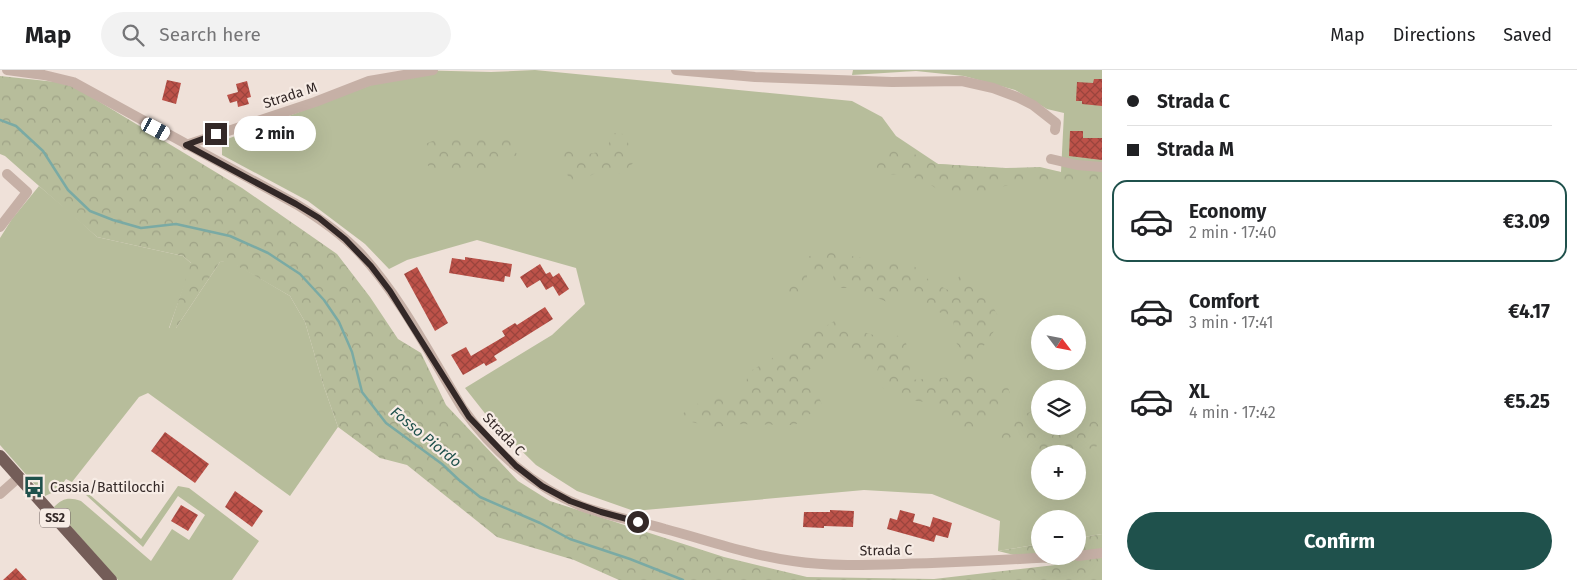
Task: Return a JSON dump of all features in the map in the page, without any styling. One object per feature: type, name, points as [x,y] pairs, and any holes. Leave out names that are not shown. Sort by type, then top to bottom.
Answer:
[{"type":"main road","name":"SS2","points":[[0,456],[111,580]]},
{"type":"street","name":"Strada C","points":[[7,70],[44,75],[73,82],[319,218],[345,239],[371,266],[390,291],[463,409],[478,428],[522,471],[542,486],[565,499],[601,512],[766,556],[804,563],[908,564],[1031,558]]},
{"type":"street","name":"Strada M","points":[[186,145],[315,102],[369,81],[433,70]]},
{"type":"street","points":[[676,70],[755,77],[892,82],[962,81],[1004,92],[1033,105],[1056,124],[1055,130]]},
{"type":"street","points":[[1050,159],[1077,166],[1102,167]]},
{"type":"street","points":[[0,227],[27,192],[7,174]]},
{"type":"street","points":[[0,494],[18,478]]},
{"type":"street","points":[[1086,555],[1102,553]]},
{"type":"green space","points":[[411,70],[491,72],[535,70],[852,101],[882,117],[896,136],[938,164],[1061,172],[1064,113],[1047,109],[1015,90],[964,76],[916,71],[852,75],[853,70],[1102,70],[1102,534],[1086,537],[1086,510],[1031,510],[1031,546],[998,551],[1000,521],[932,494],[864,490],[634,511],[577,491],[536,465],[491,421],[465,388],[552,335],[585,304],[576,268],[477,240],[407,260],[389,269],[365,244],[308,201],[222,155],[222,141]]},
{"type":"green space","points":[[0,76],[56,82],[75,87],[242,188],[337,254],[370,297],[398,339],[421,353],[446,405],[518,481],[550,501],[724,557],[807,577],[934,579],[1055,565],[1086,565],[1086,537],[1102,534],[1102,580],[619,580],[574,560],[497,537],[407,465],[380,458],[338,427],[305,322],[290,296],[229,261],[220,262],[176,328],[169,329],[191,263],[183,256],[97,237],[5,156],[0,154]]},
{"type":"green space","points":[[614,133],[623,134],[637,159],[622,174],[602,170],[571,185],[558,147],[582,155],[605,151]]},
{"type":"green space","points":[[450,134],[511,140],[517,155],[478,174],[445,171],[428,166],[425,144]]},
{"type":"green space","points":[[887,146],[909,152],[938,164],[1006,168],[1040,167],[1061,172],[1102,174],[1102,183],[1057,181],[1016,183],[975,194],[946,195],[925,181],[899,174],[890,175],[870,164]]},
{"type":"green space","points":[[39,186],[97,237],[183,256],[192,264],[169,328],[176,328],[220,262],[229,260],[290,296],[305,322],[338,427],[290,496],[148,393],[139,397],[72,482],[66,479],[58,490],[45,496],[0,445],[0,238],[12,219]]},
{"type":"green space","points":[[822,250],[881,262],[914,266],[930,281],[950,291],[960,275],[983,290],[1001,321],[976,357],[976,368],[982,383],[1008,387],[1011,398],[1003,410],[970,433],[946,416],[943,404],[908,400],[881,387],[876,375],[881,357],[862,366],[841,344],[809,370],[822,405],[795,425],[731,424],[711,429],[676,418],[723,387],[734,408],[742,395],[749,372],[836,320],[861,331],[879,336],[888,337],[904,333],[910,362],[909,380],[956,377],[961,370],[963,352],[952,337],[954,317],[917,305],[910,290],[887,302],[854,288],[832,288],[834,269],[807,273],[807,292],[793,298],[782,287],[799,277],[800,261]]},
{"type":"green space","points":[[1031,411],[1031,435],[1086,435],[1086,417],[1098,424],[1102,440],[1095,448],[1086,449],[1086,445],[1031,445],[1031,447],[1018,432],[1004,442],[995,429]]},
{"type":"green space","points":[[178,486],[189,488],[259,541],[232,580],[118,580],[54,507],[66,499],[81,501],[151,561],[172,529],[189,540],[205,515],[178,496],[143,547],[86,495],[90,495],[141,539]]},
{"type":"green space","points":[[1031,546],[1031,559],[998,551]]},
{"type":"building","points":[[1094,79],[1102,79],[1102,106],[1082,104],[1082,101],[1076,101],[1077,82],[1093,83]]},
{"type":"building","points":[[167,80],[181,83],[176,104],[162,100]]},
{"type":"building","points":[[247,81],[251,97],[247,98],[249,104],[238,107],[237,101],[230,103],[227,95],[238,92],[236,84]]},
{"type":"building","points":[[1070,131],[1083,131],[1083,138],[1102,138],[1102,160],[1069,156]]},
{"type":"building","points":[[465,257],[512,264],[510,277],[505,276],[504,282],[449,273],[452,258],[465,260]]},
{"type":"building","points":[[540,264],[546,274],[550,272],[553,277],[559,273],[569,289],[559,296],[553,286],[546,290],[540,280],[527,288],[520,277]]},
{"type":"building","points":[[417,267],[448,323],[435,331],[404,274]]},
{"type":"building","points":[[545,307],[553,319],[494,356],[497,360],[486,366],[484,363],[463,375],[451,355],[466,347],[471,356],[505,336],[502,331],[515,323],[517,325]]},
{"type":"building","points":[[165,432],[209,464],[195,483],[151,451]]},
{"type":"building","points":[[235,491],[263,511],[252,527],[225,507]]},
{"type":"building","points":[[181,505],[198,515],[188,531],[171,521]]},
{"type":"building","points":[[830,510],[854,511],[853,527],[803,527],[804,512],[830,512]]},
{"type":"building","points":[[900,510],[915,514],[913,522],[930,527],[933,517],[952,523],[948,538],[936,535],[934,542],[887,529],[890,518],[897,520]]},
{"type":"building","points":[[16,568],[27,580],[3,580]]},
{"type":"waterway","name":"Fosso Piordo","points":[[0,120],[16,126],[43,151],[68,190],[90,211],[141,228],[176,224],[230,236],[268,253],[300,274],[324,300],[339,322],[352,352],[362,392],[386,423],[442,464],[480,497],[540,523],[570,539],[630,559],[683,580]]},
{"type":"place","name":"Cassia/Battilocchi","points":[[34,487]]},
{"type":"route","points":[[216,134],[186,145],[319,218],[359,252],[390,291],[469,417],[516,466],[542,486],[570,501],[581,506],[638,522]]}]
